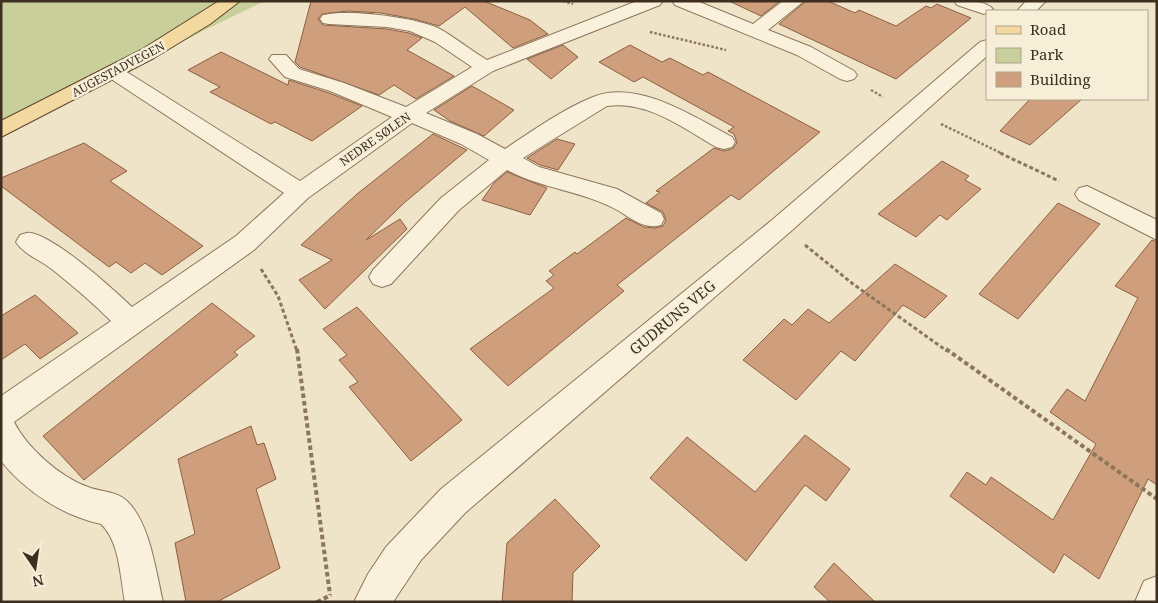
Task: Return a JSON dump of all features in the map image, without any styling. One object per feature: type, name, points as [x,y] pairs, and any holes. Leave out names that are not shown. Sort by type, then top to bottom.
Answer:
[{"type":"main road","name":"AUGESTADVEGEN","points":[[1,130],[115,73],[192,28],[231,1]]},
{"type":"street","name":"NEDRE SØLEN","points":[[1,414],[245,243],[300,192],[410,114],[486,67],[628,5],[654,1]]},
{"type":"street","points":[[681,1],[804,51],[847,75]]},
{"type":"street","points":[[756,30],[795,1]]},
{"type":"street","points":[[963,1],[984,9]]},
{"type":"street","points":[[1027,10],[1037,1]]},
{"type":"street","points":[[329,19],[410,26],[442,38],[472,61],[486,67]]},
{"type":"street","name":"GUDRUNS VEG","points":[[373,602],[388,573],[410,544],[453,501],[781,226],[986,47]]},
{"type":"street","points":[[279,59],[292,73],[337,87],[375,104],[410,114],[469,139],[503,160],[531,173],[609,195],[652,219]]},
{"type":"street","points":[[115,73],[300,192]]},
{"type":"street","points":[[382,277],[396,265],[422,232],[450,205],[503,160],[601,101],[613,99],[632,100],[648,104],[724,142]]},
{"type":"street","points":[[1087,194],[1157,231]]},
{"type":"street","points":[[30,242],[60,261],[100,293],[130,322]]},
{"type":"street","points":[[1,429],[15,453],[59,490],[86,504],[104,507],[115,512],[123,524],[130,544],[144,602]]},
{"type":"street","points":[[1154,602],[1157,594]]},
{"type":"path","points":[[847,75],[878,95],[914,110],[1087,194]]},
{"type":"path","points":[[781,226],[853,284],[1157,499]]},
{"type":"path","points":[[245,243],[278,296],[297,347],[330,595]]},
{"type":"green space","points":[[1,1],[265,1],[1,129]]},
{"type":"building","points":[[311,1],[484,1],[530,20],[548,34],[513,48],[465,7],[439,26],[381,13],[348,11],[322,14],[318,19],[323,25],[387,29],[409,33],[422,38],[407,50],[454,76],[416,99],[394,85],[379,95],[300,67],[295,62]]},
{"type":"building","points":[[729,1],[780,1],[761,16]]},
{"type":"building","points":[[806,1],[828,1],[855,13],[859,10],[896,26],[926,6],[931,8],[937,4],[971,18],[896,79],[779,24]]},
{"type":"building","points":[[563,45],[578,57],[551,79],[527,59]]},
{"type":"building","points":[[630,45],[662,62],[670,58],[703,75],[708,72],[820,132],[739,200],[731,195],[617,285],[624,291],[508,386],[470,349],[554,288],[546,281],[554,275],[549,271],[575,252],[577,254],[626,218],[644,227],[655,228],[663,226],[666,220],[663,212],[646,203],[660,192],[656,191],[714,148],[724,151],[732,149],[737,143],[734,134],[728,131],[734,127],[643,77],[634,82],[599,62]]},
{"type":"building","points":[[221,52],[288,85],[289,80],[362,106],[312,141],[275,122],[271,124],[210,92],[220,87],[188,70]]},
{"type":"building","points":[[472,86],[514,110],[484,136],[450,121],[434,110]]},
{"type":"building","points":[[1029,100],[1081,100],[1030,145],[1000,131]]},
{"type":"building","points":[[433,134],[467,150],[404,203],[366,240],[400,219],[407,229],[325,309],[299,280],[332,260],[301,245],[357,194]]},
{"type":"building","points":[[557,139],[575,144],[558,170],[540,165],[527,158]]},
{"type":"building","points":[[84,143],[127,171],[110,181],[203,246],[162,275],[145,263],[131,273],[116,262],[109,267],[1,186],[1,178]]},
{"type":"building","points":[[942,161],[969,176],[965,180],[981,189],[947,220],[940,215],[916,237],[878,214]]},
{"type":"building","points":[[507,172],[547,188],[530,215],[482,200],[494,183]]},
{"type":"building","points":[[1058,203],[1100,224],[1018,319],[979,294]]},
{"type":"building","points":[[1152,240],[1157,242],[1157,485],[1148,479],[1099,579],[1064,554],[1054,573],[950,496],[967,472],[986,485],[991,477],[1053,520],[1096,444],[1050,412],[1067,389],[1085,401],[1138,298],[1115,286]]},
{"type":"building","points":[[895,264],[947,296],[925,318],[903,305],[855,361],[841,351],[796,400],[743,360],[784,319],[792,325],[808,309],[829,323]]},
{"type":"building","points":[[35,295],[78,333],[40,359],[25,344],[1,360],[1,316]]},
{"type":"building","points":[[212,303],[255,336],[234,352],[238,355],[84,480],[43,436]]},
{"type":"building","points":[[357,307],[462,420],[411,461],[349,387],[358,382],[339,360],[347,355],[323,329]]},
{"type":"building","points":[[251,426],[257,445],[264,443],[276,479],[256,489],[280,568],[217,602],[186,602],[175,543],[195,534],[178,459]]},
{"type":"building","points":[[805,435],[850,469],[826,501],[805,485],[746,561],[650,478],[687,437],[755,492]]},
{"type":"building","points":[[555,499],[600,546],[573,573],[572,602],[502,602],[507,543]]},
{"type":"building","points":[[834,563],[875,602],[830,602],[814,587]]}]
